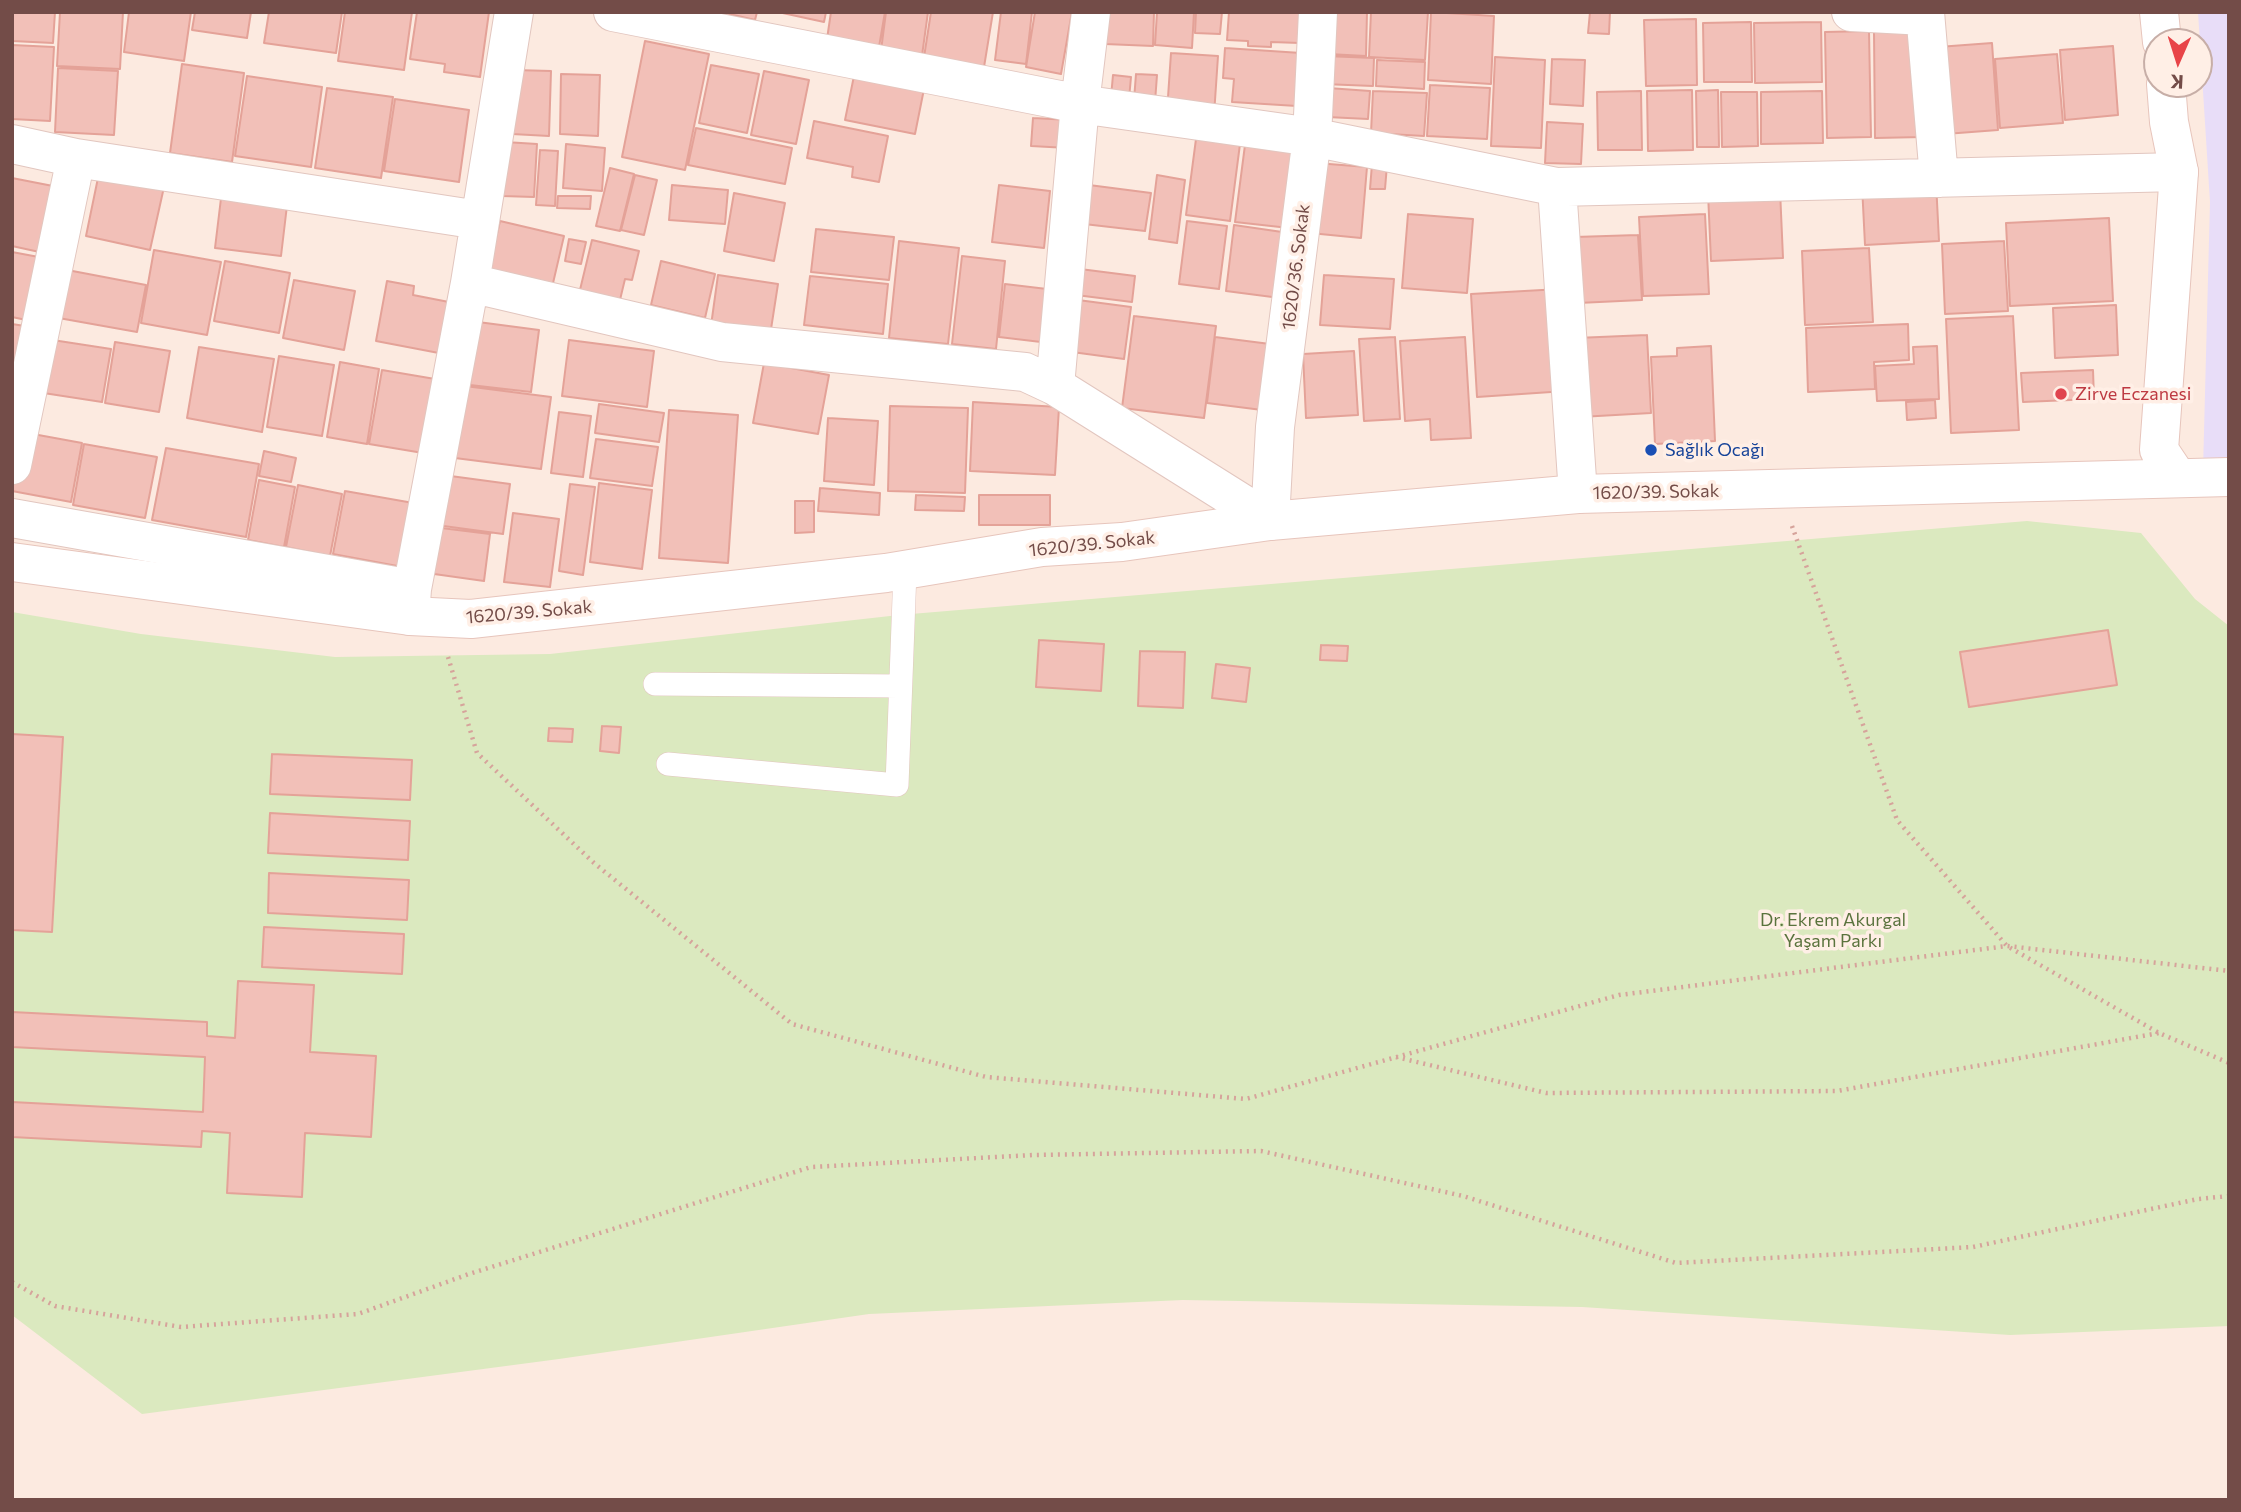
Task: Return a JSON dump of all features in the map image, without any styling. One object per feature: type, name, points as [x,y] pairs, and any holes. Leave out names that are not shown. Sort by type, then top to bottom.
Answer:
[{"type":"street","points":[[12,519],[423,607],[479,220],[514,12]]},
{"type":"street","points":[[613,12],[1080,104],[1312,137],[1557,187],[2179,172]]},
{"type":"street","points":[[1055,386],[1080,104],[1091,12]]},
{"type":"street","name":"1620/36. Sokak","points":[[1270,521],[1275,427],[1312,137],[1318,12]]},
{"type":"street","points":[[1851,12],[1925,14],[1938,178]]},
{"type":"street","points":[[2167,98],[2179,172],[2159,450],[2177,477]]},
{"type":"street","points":[[12,144],[76,158],[479,220]]},
{"type":"street","points":[[12,465],[76,158]]},
{"type":"street","points":[[1557,187],[1578,494]]},
{"type":"street","points":[[470,283],[722,342],[1025,372],[1055,386],[1270,521]]},
{"type":"street","name":"1620/39. Sokak","points":[[12,562],[423,607],[471,620],[905,570],[1042,547],[1122,542],[1270,521],[1578,494],[2229,477]]},
{"type":"lane","points":[[668,764],[897,785],[905,570]]},
{"type":"lane","points":[[654,684],[899,686]]},
{"type":"path","points":[[1779,489],[1897,820],[2007,946],[2159,1033],[2229,1063]]},
{"type":"path","points":[[423,607],[448,656],[477,753],[594,863],[792,1024],[986,1077],[1246,1099],[1619,995],[2007,946],[2229,971]]},
{"type":"path","points":[[1395,1056],[1546,1093],[1838,1091],[2159,1033]]},
{"type":"path","points":[[12,1282],[55,1306],[181,1327],[358,1314],[469,1274],[811,1167],[1034,1155],[1261,1151],[1463,1196],[1676,1263],[1973,1247],[2198,1199],[2229,1196]]},
{"type":"shaded area","points":[[2198,12],[2229,12],[2229,470],[2203,470],[2210,202],[2203,98],[2213,98],[2213,28],[2199,28]]},
{"type":"green space","name":"Dr. Ekrem Akurgal Yaşam Parkı","points":[[2027,521],[2141,533],[2195,599],[2229,626],[2229,1326],[2010,1335],[1582,1307],[1183,1300],[869,1314],[559,1359],[142,1414],[12,1315],[12,612],[141,634],[335,657],[550,654],[899,615]]},
{"type":"building","points":[[12,12],[55,12],[53,43],[12,41]]},
{"type":"building","points":[[60,12],[123,12],[120,69],[57,66]]},
{"type":"building","points":[[129,12],[191,12],[184,61],[124,52]]},
{"type":"building","points":[[195,12],[251,12],[247,38],[192,30]]},
{"type":"building","points":[[269,12],[342,12],[336,53],[264,43]]},
{"type":"building","points":[[345,12],[412,12],[404,70],[338,61]]},
{"type":"building","points":[[417,12],[489,12],[480,77],[444,72],[445,64],[410,59]]},
{"type":"building","points":[[721,12],[757,12],[755,20]]},
{"type":"building","points":[[778,12],[826,12],[824,22]]},
{"type":"building","points":[[831,12],[885,12],[879,47],[827,39]]},
{"type":"building","points":[[886,12],[928,12],[921,63],[880,58]]},
{"type":"building","points":[[931,12],[993,12],[984,67],[924,57]]},
{"type":"building","points":[[1001,12],[1032,12],[1026,64],[995,60]]},
{"type":"building","points":[[1035,12],[1072,12],[1061,74],[1026,67]]},
{"type":"building","points":[[1106,12],[1154,12],[1153,46],[1105,44]]},
{"type":"building","points":[[1157,12],[1194,12],[1192,48],[1155,45]]},
{"type":"building","points":[[1196,12],[1222,12],[1220,34],[1195,33]]},
{"type":"building","points":[[1229,12],[1301,12],[1300,43],[1271,42],[1271,47],[1248,46],[1248,41],[1227,40]]},
{"type":"building","points":[[1330,12],[1367,12],[1366,56],[1328,54]]},
{"type":"building","points":[[1371,12],[1428,12],[1425,60],[1369,57]]},
{"type":"building","points":[[1431,12],[1494,16],[1491,84],[1428,80]]},
{"type":"building","points":[[1590,12],[1610,12],[1609,34],[1588,33]]},
{"type":"building","points":[[1696,19],[1697,85],[1646,86],[1644,20]]},
{"type":"building","points":[[1751,22],[1752,82],[1704,82],[1703,23]]},
{"type":"building","points":[[1821,22],[1822,82],[1755,83],[1754,23]]},
{"type":"building","points":[[1869,31],[1871,137],[1827,138],[1825,32]]},
{"type":"building","points":[[1921,31],[1923,137],[1875,138],[1874,32]]},
{"type":"building","points":[[645,41],[709,54],[685,170],[622,157]]},
{"type":"building","points":[[1992,43],[1998,130],[1945,134],[1938,47]]},
{"type":"building","points":[[12,45],[54,47],[50,121],[12,119]]},
{"type":"building","points":[[2113,46],[2118,115],[2065,120],[2060,50]]},
{"type":"building","points":[[1225,48],[1301,53],[1297,106],[1232,102],[1234,79],[1223,78]]},
{"type":"building","points":[[1171,53],[1218,56],[1214,115],[1167,112]]},
{"type":"building","points":[[2057,54],[2063,123],[2000,128],[1995,59]]},
{"type":"building","points":[[1325,56],[1374,58],[1373,86],[1323,84]]},
{"type":"building","points":[[1495,57],[1545,60],[1541,148],[1491,146]]},
{"type":"building","points":[[1552,59],[1585,60],[1583,106],[1550,104]]},
{"type":"building","points":[[1377,60],[1425,62],[1424,89],[1376,86]]},
{"type":"building","points":[[182,64],[244,73],[232,162],[170,153]]},
{"type":"building","points":[[711,65],[759,74],[747,133],[699,123]]},
{"type":"building","points":[[58,68],[118,71],[114,135],[55,132]]},
{"type":"building","points":[[514,70],[551,71],[549,136],[512,134]]},
{"type":"building","points":[[764,71],[809,80],[796,144],[751,135]]},
{"type":"building","points":[[855,71],[925,84],[915,134],[845,120]]},
{"type":"building","points":[[561,74],[600,75],[598,136],[560,134]]},
{"type":"building","points":[[1136,74],[1157,75],[1155,102],[1134,100]]},
{"type":"building","points":[[1113,75],[1131,77],[1129,99],[1111,97]]},
{"type":"building","points":[[247,76],[322,87],[311,167],[235,156]]},
{"type":"building","points":[[1430,85],[1490,88],[1487,139],[1427,136]]},
{"type":"building","points":[[327,88],[393,97],[381,178],[315,168]]},
{"type":"building","points":[[1328,88],[1370,91],[1368,119],[1327,117]]},
{"type":"building","points":[[1692,90],[1693,150],[1648,151],[1647,91]]},
{"type":"building","points":[[1718,90],[1719,147],[1697,147],[1696,91]]},
{"type":"building","points":[[1373,91],[1427,93],[1424,136],[1371,133]]},
{"type":"building","points":[[1641,91],[1642,150],[1598,150],[1597,92]]},
{"type":"building","points":[[1822,91],[1823,143],[1761,144],[1761,92]]},
{"type":"building","points":[[1721,92],[1757,92],[1758,146],[1722,147]]},
{"type":"building","points":[[395,99],[469,110],[459,182],[384,171]]},
{"type":"building","points":[[1033,118],[1070,120],[1068,148],[1031,146]]},
{"type":"building","points":[[814,121],[888,136],[879,182],[852,177],[853,167],[807,158]]},
{"type":"building","points":[[1547,122],[1583,124],[1581,164],[1545,163]]},
{"type":"building","points":[[696,128],[792,148],[785,184],[688,165]]},
{"type":"building","points":[[1196,139],[1240,144],[1230,221],[1186,215]]},
{"type":"building","points":[[505,142],[537,144],[534,197],[502,196]]},
{"type":"building","points":[[566,144],[605,148],[602,191],[563,188]]},
{"type":"building","points":[[1245,145],[1299,151],[1289,228],[1235,222]]},
{"type":"building","points":[[540,150],[558,151],[555,206],[536,205]]},
{"type":"building","points":[[1316,163],[1367,167],[1361,238],[1310,233]]},
{"type":"building","points":[[1372,164],[1387,165],[1385,189],[1370,189]]},
{"type":"building","points":[[610,168],[634,174],[620,231],[596,226]]},
{"type":"building","points":[[99,173],[164,187],[150,250],[86,236]]},
{"type":"building","points":[[635,175],[657,180],[644,235],[621,230]]},
{"type":"building","points":[[1157,175],[1185,180],[1177,243],[1149,239]]},
{"type":"building","points":[[12,178],[58,187],[44,253],[12,246]]},
{"type":"building","points":[[1936,182],[1939,241],[1865,245],[1862,185]]},
{"type":"building","points":[[672,185],[728,190],[725,224],[669,220]]},
{"type":"building","points":[[999,185],[1050,191],[1044,248],[992,242]]},
{"type":"building","points":[[1089,185],[1151,193],[1145,231],[1084,224]]},
{"type":"building","points":[[222,190],[288,197],[281,256],[215,248]]},
{"type":"building","points":[[1780,190],[1783,258],[1711,261],[1708,193]]},
{"type":"building","points":[[734,193],[785,203],[774,261],[724,251]]},
{"type":"building","points":[[558,196],[591,196],[590,209],[557,208]]},
{"type":"building","points":[[1408,214],[1473,219],[1467,293],[1402,288]]},
{"type":"building","points":[[1705,214],[1709,294],[1643,296],[1639,217]]},
{"type":"building","points":[[2109,218],[2113,301],[2010,306],[2006,223]]},
{"type":"building","points":[[500,221],[564,236],[550,296],[486,281]]},
{"type":"building","points":[[1187,221],[1227,226],[1219,289],[1179,284]]},
{"type":"building","points":[[1234,225],[1289,233],[1280,298],[1226,291]]},
{"type":"building","points":[[816,229],[894,237],[889,280],[811,272]]},
{"type":"building","points":[[1638,235],[1642,300],[1578,303],[1575,237]]},
{"type":"building","points":[[569,239],[586,242],[581,264],[565,261]]},
{"type":"building","points":[[592,240],[639,251],[632,280],[625,279],[619,304],[579,294]]},
{"type":"building","points":[[899,241],[959,248],[948,344],[889,338]]},
{"type":"building","points":[[2004,241],[2008,311],[1945,314],[1942,244]]},
{"type":"building","points":[[1869,248],[1873,322],[1805,325],[1802,251]]},
{"type":"building","points":[[154,250],[221,262],[207,335],[141,323]]},
{"type":"building","points":[[12,252],[44,258],[31,321],[12,317]]},
{"type":"building","points":[[962,256],[1005,261],[996,349],[952,344]]},
{"type":"building","points":[[225,261],[290,273],[279,333],[214,321]]},
{"type":"building","points":[[661,261],[715,274],[705,318],[651,305]]},
{"type":"building","points":[[62,269],[146,285],[137,332],[53,317]]},
{"type":"building","points":[[1080,269],[1135,276],[1132,302],[1076,295]]},
{"type":"building","points":[[718,275],[778,284],[769,342],[710,333]]},
{"type":"building","points":[[1324,275],[1394,279],[1390,329],[1320,325]]},
{"type":"building","points":[[810,276],[888,284],[883,334],[804,325]]},
{"type":"building","points":[[294,280],[355,291],[344,350],[283,338]]},
{"type":"building","points":[[387,281],[414,286],[413,295],[454,303],[444,354],[376,341]]},
{"type":"building","points":[[1005,284],[1047,289],[1041,342],[999,337]]},
{"type":"building","points":[[1560,289],[1566,391],[1477,397],[1471,294]]},
{"type":"building","points":[[1078,300],[1131,307],[1124,359],[1072,352]]},
{"type":"building","points":[[2116,305],[2118,355],[2055,358],[2053,308]]},
{"type":"building","points":[[1134,316],[1216,326],[1204,418],[1122,408]]},
{"type":"building","points":[[2013,316],[2019,430],[1951,433],[1946,319]]},
{"type":"building","points":[[478,322],[539,330],[531,392],[470,385]]},
{"type":"building","points":[[12,324],[31,327],[12,377]]},
{"type":"building","points":[[1908,324],[1909,360],[1874,362],[1875,389],[1808,392],[1806,328]]},
{"type":"building","points":[[1647,335],[1651,413],[1580,417],[1576,338]]},
{"type":"building","points":[[1215,337],[1270,344],[1262,410],[1207,403]]},
{"type":"building","points":[[1395,337],[1400,419],[1364,421],[1359,339]]},
{"type":"building","points":[[1465,337],[1471,438],[1431,440],[1430,419],[1405,421],[1400,341]]},
{"type":"building","points":[[46,339],[111,349],[102,402],[37,392]]},
{"type":"building","points":[[569,340],[654,351],[647,407],[562,396]]},
{"type":"building","points":[[115,342],[170,351],[159,412],[105,403]]},
{"type":"building","points":[[1711,346],[1715,441],[1655,444],[1651,357],[1677,356],[1677,348]]},
{"type":"building","points":[[1937,346],[1939,399],[1877,401],[1875,366],[1914,364],[1913,347]]},
{"type":"building","points":[[199,347],[274,359],[262,432],[187,418]]},
{"type":"building","points":[[1354,351],[1358,415],[1306,418],[1303,354]]},
{"type":"building","points":[[279,356],[334,365],[322,436],[267,427]]},
{"type":"building","points":[[340,362],[379,369],[367,444],[327,437]]},
{"type":"building","points":[[764,363],[829,375],[818,434],[753,423]]},
{"type":"building","points":[[382,370],[435,379],[423,453],[369,444]]},
{"type":"building","points":[[2093,370],[2094,399],[2023,402],[2021,373]]},
{"type":"building","points":[[465,386],[551,397],[541,469],[455,458]]},
{"type":"building","points":[[1935,400],[1936,418],[1907,420],[1906,402]]},
{"type":"building","points":[[973,402],[1059,407],[1055,475],[970,471]]},
{"type":"building","points":[[599,404],[664,413],[659,442],[595,433]]},
{"type":"building","points":[[890,406],[968,408],[965,493],[888,491]]},
{"type":"building","points":[[669,410],[738,415],[728,563],[659,558]]},
{"type":"building","points":[[559,412],[591,416],[583,477],[551,473]]},
{"type":"building","points":[[828,418],[878,421],[874,485],[824,481]]},
{"type":"building","points":[[22,432],[82,443],[71,502],[12,491]]},
{"type":"building","points":[[596,439],[658,447],[652,486],[590,478]]},
{"type":"building","points":[[84,444],[157,457],[145,518],[73,505]]},
{"type":"building","points":[[166,448],[259,464],[246,537],[152,520]]},
{"type":"building","points":[[264,451],[296,458],[291,482],[259,476]]},
{"type":"building","points":[[443,475],[510,484],[503,534],[436,525]]},
{"type":"building","points":[[259,480],[295,487],[284,547],[248,540]]},
{"type":"building","points":[[599,483],[652,490],[642,569],[590,562]]},
{"type":"building","points":[[570,484],[595,487],[583,575],[559,571]]},
{"type":"building","points":[[298,485],[342,494],[330,556],[286,547]]},
{"type":"building","points":[[820,488],[880,493],[879,515],[818,511]]},
{"type":"building","points":[[345,491],[419,504],[408,568],[333,554]]},
{"type":"building","points":[[916,495],[965,497],[964,511],[915,510]]},
{"type":"building","points":[[979,495],[1050,495],[1050,525],[979,525]]},
{"type":"building","points":[[795,501],[814,501],[814,532],[795,533]]},
{"type":"building","points":[[513,513],[559,519],[550,587],[504,582]]},
{"type":"building","points":[[433,527],[490,534],[484,581],[427,573]]},
{"type":"building","points":[[2108,630],[2117,685],[1969,707],[1960,652]]},
{"type":"building","points":[[1039,640],[1104,644],[1101,691],[1036,687]]},
{"type":"building","points":[[1321,645],[1348,646],[1347,661],[1320,660]]},
{"type":"building","points":[[1140,651],[1185,652],[1183,708],[1138,706]]},
{"type":"building","points":[[1216,664],[1250,668],[1246,702],[1212,698]]},
{"type":"building","points":[[602,726],[621,727],[619,753],[600,751]]},
{"type":"building","points":[[549,728],[573,729],[572,742],[548,741]]},
{"type":"building","points":[[12,734],[63,737],[52,932],[12,930]]},
{"type":"building","points":[[272,754],[412,760],[410,800],[270,794]]},
{"type":"building","points":[[270,813],[410,821],[408,860],[268,853]]},
{"type":"building","points":[[269,873],[409,880],[407,920],[268,913]]},
{"type":"building","points":[[264,927],[404,934],[402,974],[262,967]]},
{"type":"building","points":[[238,981],[314,985],[310,1052],[376,1056],[371,1137],[305,1133],[302,1197],[227,1193],[230,1133],[202,1131],[201,1147],[12,1137],[12,1102],[203,1112],[205,1057],[12,1047],[12,1012],[207,1022],[207,1036],[235,1038]]},
{"type":"place","name":"Zirve Eczanesi","points":[[2061,394]]},
{"type":"place","name":"Sağlık Ocağı","points":[[1651,450]]}]
